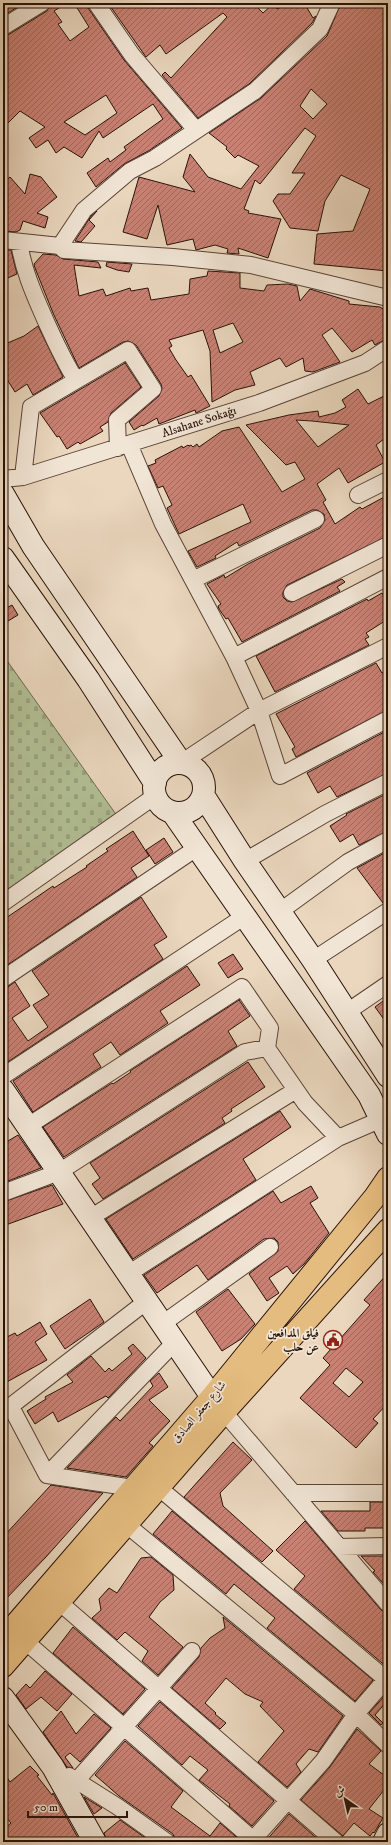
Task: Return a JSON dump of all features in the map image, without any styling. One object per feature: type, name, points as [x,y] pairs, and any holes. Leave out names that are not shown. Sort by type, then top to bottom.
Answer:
[{"type":"main road","points":[[3,494],[33,546],[181,763]]},
{"type":"main road","points":[[3,558],[88,679],[155,790],[159,804],[165,809],[173,812],[188,812],[195,808],[203,795],[204,786],[202,778],[197,771],[190,766],[181,763],[167,766],[162,771],[155,790]]},
{"type":"main road","points":[[203,795],[244,861],[313,960],[388,1076]]},
{"type":"main road","points":[[173,812],[369,1095],[385,1127]]},
{"type":"main road","points":[[3,1090],[218,1405]]},
{"type":"main road","name":"شارع جعفر الصادق","points":[[3,1666],[158,1488],[218,1405],[388,1178]]},
{"type":"main road","name":"شارع جعفر الصادق","points":[[3,1639],[133,1488],[218,1405],[388,1230]]},
{"type":"main road","points":[[3,1698],[52,1767],[95,1842]]},
{"type":"main road","points":[[384,1842],[388,1834]]},
{"type":"street","points":[[4,25],[42,3]]},
{"type":"street","points":[[96,3],[132,55],[196,130]]},
{"type":"street","points":[[60,246],[84,210],[130,171],[155,158],[260,86],[320,29],[332,3]]},
{"type":"street","points":[[3,240],[60,246],[64,250],[173,257],[251,265],[388,298]]},
{"type":"street","points":[[19,242],[22,262],[32,292],[56,347],[76,380]]},
{"type":"street","name":"Alsahane Sokağı","points":[[3,480],[24,477],[259,402],[365,362],[388,348]]},
{"type":"street","points":[[24,477],[31,407],[128,350],[153,389],[118,420],[123,446],[234,657],[259,711],[280,776],[388,719]]},
{"type":"street","points":[[358,495],[388,480]]},
{"type":"street","points":[[193,580],[316,519]]},
{"type":"street","points":[[292,593],[388,545]]},
{"type":"street","points":[[234,657],[388,577]]},
{"type":"street","points":[[181,763],[259,711],[388,646]]},
{"type":"street","points":[[244,861],[325,814],[388,782]]},
{"type":"street","points":[[3,903],[155,790]]},
{"type":"street","points":[[279,912],[348,862],[388,840]]},
{"type":"street","points":[[3,979],[198,847]]},
{"type":"street","points":[[313,960],[388,911]]},
{"type":"street","points":[[3,1076],[245,916]]},
{"type":"street","points":[[347,1012],[388,984]]},
{"type":"street","points":[[28,1126],[242,986],[270,1028],[267,1048],[305,1103],[338,1138]]},
{"type":"street","points":[[3,1193],[59,1172],[245,1052],[267,1048]]},
{"type":"street","points":[[90,1218],[296,1090]]},
{"type":"street","points":[[128,1274],[338,1138],[385,1127]]},
{"type":"street","points":[[162,1324],[270,1247]]},
{"type":"street","points":[[133,1488],[47,1475],[6,1413],[147,1301]]},
{"type":"street","points":[[47,1475],[175,1342]]},
{"type":"street","points":[[218,1405],[339,1547],[385,1598]]},
{"type":"street","points":[[24,1641],[124,1726],[254,1841],[323,1761],[356,1714],[387,1679],[158,1488]]},
{"type":"street","points":[[293,1493],[388,1493]]},
{"type":"street","points":[[127,1525],[356,1714],[388,1746]]},
{"type":"street","points":[[339,1547],[388,1546]]},
{"type":"street","points":[[59,1602],[336,1842]]},
{"type":"street","points":[[77,1780],[192,1651]]},
{"type":"street","points":[[52,1767],[77,1780],[167,1842]]},
{"type":"green space","points":[[3,655],[120,820],[3,898]]},
{"type":"building","points":[[3,3],[24,3],[3,16]]},
{"type":"building","points":[[51,3],[67,3],[54,11],[62,22],[58,24],[70,41],[89,27],[74,3],[87,3],[88,8],[124,60],[182,128],[150,150],[124,164],[96,187],[87,173],[108,158],[110,162],[126,150],[124,147],[163,119],[153,104],[103,138],[99,131],[82,158],[64,147],[56,153],[48,140],[36,148],[29,138],[45,127],[20,111],[3,128],[3,36],[8,35],[47,11]],"holes":[[[106,95],[117,113],[85,135],[64,122]]]},
{"type":"building","points":[[108,3],[253,3],[263,13],[273,4],[277,9],[289,3],[302,3],[304,7],[306,6],[313,18],[316,16],[312,23],[249,84],[198,118],[162,75],[165,72],[171,78],[227,17],[223,13],[166,54],[160,45],[146,57]]},
{"type":"building","points":[[341,3],[388,3],[388,271],[314,264],[317,234],[353,231],[370,189],[341,175],[325,201],[318,231],[290,228],[273,201],[278,194],[290,194],[305,173],[292,173],[316,136],[305,128],[260,184],[255,180],[244,209],[249,211],[248,213],[281,219],[268,258],[238,248],[239,254],[227,253],[228,249],[215,245],[196,250],[193,239],[167,245],[158,205],[147,239],[123,232],[139,177],[195,192],[183,177],[190,154],[208,177],[241,189],[259,166],[238,155],[235,158],[226,149],[227,147],[209,133],[261,98],[327,36]],"holes":[[[311,89],[327,104],[313,119],[300,106]]]},
{"type":"building","points":[[30,174],[41,177],[57,197],[37,213],[48,217],[45,228],[23,221],[20,230],[16,232],[3,231],[3,183],[10,177],[25,194]]},
{"type":"building","points":[[97,211],[89,220],[95,226],[81,242],[75,241],[91,216]]},
{"type":"building","points":[[3,250],[11,250],[17,274],[3,280]]},
{"type":"building","points":[[43,254],[56,255],[63,259],[98,262],[101,268],[74,265],[79,296],[103,289],[106,296],[130,288],[131,291],[148,288],[151,300],[189,294],[190,279],[207,276],[208,271],[240,273],[240,288],[264,291],[267,285],[288,284],[297,286],[300,301],[310,289],[349,301],[349,304],[380,307],[388,312],[388,338],[375,345],[372,340],[352,352],[332,328],[322,335],[340,362],[313,372],[305,371],[303,358],[286,367],[280,358],[250,372],[255,385],[235,390],[212,402],[210,351],[203,330],[169,340],[172,346],[169,348],[176,360],[188,377],[191,375],[210,406],[196,413],[195,410],[159,424],[157,418],[134,430],[129,422],[159,396],[162,388],[161,384],[136,345],[128,341],[123,342],[79,368],[53,313],[34,264]],"holes":[[[233,323],[243,342],[220,353],[213,330]]]},
{"type":"building","points":[[107,262],[132,264],[129,272],[106,266]]},
{"type":"building","points":[[38,326],[63,377],[33,395],[27,384],[15,392],[3,373],[3,345],[24,336]]},
{"type":"building","points":[[125,363],[141,387],[111,413],[108,422],[100,427],[103,431],[80,444],[78,442],[67,449],[59,436],[57,437],[40,413]]},
{"type":"building","points":[[358,389],[368,404],[388,394],[388,436],[376,445],[385,462],[348,483],[339,468],[317,484],[326,500],[323,502],[335,524],[360,507],[362,509],[388,495],[388,536],[287,585],[283,592],[283,597],[287,601],[292,602],[342,579],[345,582],[337,587],[340,591],[242,642],[228,618],[226,619],[219,609],[218,606],[221,604],[207,584],[224,575],[225,578],[248,564],[320,528],[325,520],[324,514],[317,510],[312,510],[239,546],[237,542],[215,556],[216,558],[197,567],[188,551],[251,522],[243,504],[179,534],[167,508],[172,505],[163,486],[158,488],[148,466],[156,463],[155,460],[182,446],[183,448],[188,445],[193,447],[197,444],[199,447],[222,431],[239,427],[282,492],[305,479],[295,462],[286,465],[246,425],[289,415],[318,411],[319,417],[335,413],[346,407],[342,400]],"holes":[[[296,420],[349,425],[318,447]]]},
{"type":"building","points":[[382,593],[388,603],[388,619],[366,633],[369,637],[365,639],[369,645],[275,692],[256,656],[367,599],[368,601]]},
{"type":"building","points":[[12,605],[18,615],[3,624],[3,610]]},
{"type":"building","points":[[376,663],[382,673],[388,669],[388,710],[296,757],[292,749],[295,747],[276,714]]},
{"type":"building","points":[[388,730],[388,773],[337,797],[330,786],[318,793],[307,773]]},
{"type":"building","points":[[388,793],[388,831],[359,845],[353,834],[340,842],[330,826],[347,815],[346,814]]},
{"type":"building","points":[[133,831],[149,856],[131,868],[137,877],[3,968],[3,920],[53,886],[54,888],[87,867],[86,866],[108,851],[106,849]]},
{"type":"building","points":[[164,838],[173,852],[155,864],[146,850]]},
{"type":"building","points":[[388,851],[388,902],[383,903],[357,868]]},
{"type":"building","points":[[141,897],[167,937],[154,945],[163,959],[3,1065],[3,990],[15,982],[30,1006],[12,1018],[28,1041],[48,1027],[33,1005],[49,995],[32,971]]},
{"type":"building","points":[[233,954],[243,969],[228,978],[218,963]]},
{"type":"building","points":[[187,966],[200,985],[160,1011],[168,1023],[120,1055],[111,1042],[93,1054],[101,1067],[33,1112],[13,1081]]},
{"type":"building","points":[[239,1000],[250,1016],[228,1031],[237,1046],[64,1157],[43,1127],[112,1083],[113,1084],[131,1072],[130,1071]]},
{"type":"building","points":[[383,1001],[388,1008],[388,1025],[375,1007]]},
{"type":"building","points":[[248,1062],[265,1087],[231,1109],[232,1111],[222,1118],[225,1123],[103,1199],[92,1184],[100,1178],[90,1163]]},
{"type":"building","points":[[280,1111],[291,1127],[243,1159],[256,1180],[133,1259],[106,1219]]},
{"type":"building","points":[[18,1135],[41,1168],[3,1183],[3,1144]]},
{"type":"building","points":[[52,1185],[63,1204],[3,1226],[3,1202]]},
{"type":"building","points":[[311,1186],[318,1198],[310,1203],[329,1233],[304,1264],[293,1274],[287,1266],[269,1278],[279,1293],[267,1301],[249,1274],[278,1251],[278,1242],[274,1238],[264,1239],[208,1280],[197,1265],[157,1293],[144,1275],[273,1191],[281,1203]]},
{"type":"building","points":[[388,1273],[388,1403],[373,1419],[378,1423],[356,1448],[300,1398],[330,1365],[323,1358],[370,1305],[364,1300]],"holes":[[[346,1368],[363,1382],[349,1397],[333,1383]]]},
{"type":"building","points":[[228,1289],[255,1324],[241,1339],[222,1351],[196,1312]]},
{"type":"building","points":[[90,1299],[104,1322],[65,1349],[50,1326]]},
{"type":"building","points":[[40,1322],[47,1334],[35,1342],[47,1360],[3,1384],[3,1339],[15,1333],[17,1336]]},
{"type":"building","points":[[133,1344],[146,1358],[108,1398],[106,1396],[58,1422],[53,1412],[35,1424],[27,1411],[46,1399],[45,1397],[73,1382],[67,1375],[91,1356],[105,1372],[109,1368],[112,1371],[132,1354],[128,1348]]},
{"type":"building","points":[[159,1373],[168,1387],[149,1400],[170,1421],[149,1443],[153,1446],[126,1477],[67,1468],[116,1417],[120,1421],[153,1386],[150,1381]]},
{"type":"building","points":[[233,1442],[252,1460],[220,1493],[223,1506],[273,1551],[262,1562],[184,1497]]},
{"type":"building","points":[[51,1485],[103,1493],[46,1557],[3,1602],[3,1537]]},
{"type":"building","points":[[370,1502],[388,1502],[388,1528],[365,1528],[365,1531],[338,1531],[321,1511],[370,1511]]},
{"type":"building","points":[[172,1511],[373,1680],[355,1701],[267,1628],[275,1618],[234,1584],[226,1594],[153,1534]]},
{"type":"building","points":[[305,1521],[381,1610],[388,1613],[388,1668],[294,1589],[305,1576],[276,1550]]},
{"type":"building","points":[[361,1556],[388,1556],[388,1583],[383,1583],[373,1572],[375,1571]]},
{"type":"building","points":[[151,1557],[173,1575],[174,1590],[160,1602],[149,1617],[183,1647],[158,1675],[142,1661],[148,1651],[125,1632],[117,1640],[92,1618],[101,1610],[99,1599],[109,1588],[117,1593],[141,1558]]},
{"type":"building","points":[[223,1617],[343,1716],[318,1752],[309,1749],[296,1764],[301,1772],[287,1787],[258,1762],[284,1731],[260,1706],[263,1702],[245,1694],[226,1678],[205,1703],[226,1723],[220,1729],[172,1688],[199,1657],[201,1648],[210,1638],[225,1628]]},
{"type":"building","points":[[73,1627],[145,1689],[123,1714],[53,1653]]},
{"type":"building","points":[[45,1671],[72,1694],[57,1711],[41,1697],[26,1709],[16,1695],[26,1684],[30,1688]]},
{"type":"building","points":[[386,1694],[388,1696],[388,1700],[375,1715],[383,1723],[381,1725],[369,1713]]},
{"type":"building","points":[[160,1702],[274,1801],[252,1826],[229,1806],[230,1804],[199,1780],[208,1770],[190,1756],[182,1765],[138,1726]]},
{"type":"building","points":[[61,1711],[76,1734],[94,1714],[111,1728],[80,1762],[70,1753],[65,1757],[73,1768],[67,1767],[43,1732]]},
{"type":"building","points":[[357,1729],[381,1751],[369,1764],[388,1778],[388,1785],[369,1809],[383,1818],[374,1833],[373,1832],[370,1836],[354,1823],[343,1836],[301,1800],[330,1767]]},
{"type":"building","points":[[125,1741],[183,1791],[171,1807],[210,1836],[220,1823],[242,1842],[176,1842],[173,1834],[119,1796],[95,1775]]},
{"type":"building","points":[[30,1766],[39,1775],[37,1776],[52,1795],[53,1793],[78,1838],[73,1842],[3,1842],[3,1830],[11,1823],[3,1814],[3,1771],[10,1782]]},
{"type":"building","points":[[84,1797],[102,1808],[94,1814]]},
{"type":"building","points":[[289,1814],[321,1842],[265,1842]]},
{"type":"building","points":[[120,1820],[144,1837],[141,1842],[129,1842],[121,1837],[114,1842],[107,1842],[104,1833]]},
{"type":"place","name":"فيلق المدافعين عن حلب","points":[[333,1340]]}]
